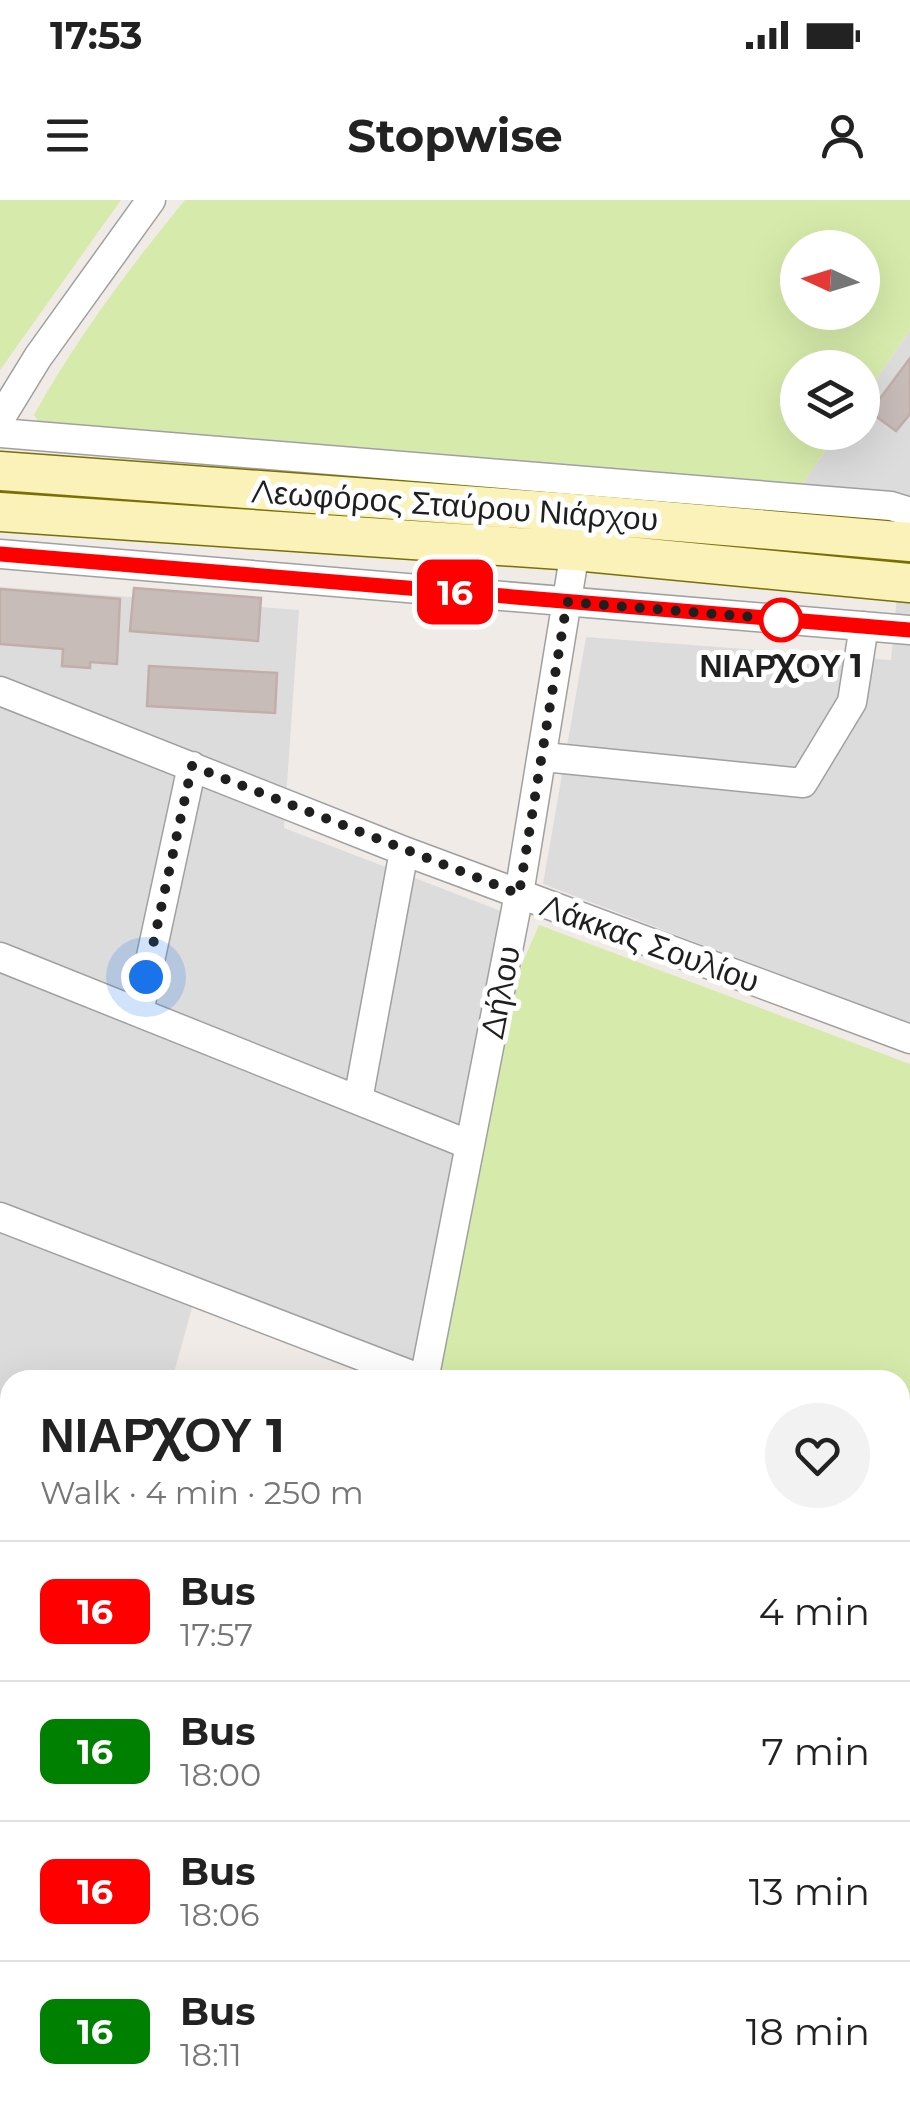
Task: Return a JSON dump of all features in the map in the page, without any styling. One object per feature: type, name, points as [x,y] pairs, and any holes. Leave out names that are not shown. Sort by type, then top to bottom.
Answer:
[{"type":"main road","name":"Λεωφόρος Σταύρου Νιάρχου","points":[[0,471],[910,542]]},
{"type":"main road","name":"Λεωφόρος Σταύρου Νιάρχου","points":[[0,512],[575,551],[910,582]]},
{"type":"street","points":[[0,419],[38,357],[151,200]]},
{"type":"street","points":[[0,433],[691,488],[891,506],[910,512]]},
{"type":"street","name":"Δήλου","points":[[426,1370],[544,758],[575,551]]},
{"type":"street","points":[[0,554],[910,630]]},
{"type":"street","points":[[544,758],[803,784],[852,702],[864,626]]},
{"type":"street","name":"Λάκκας Σουλίου","points":[[0,691],[404,851],[910,1039]]},
{"type":"street","points":[[138,1012],[192,766]]},
{"type":"street","points":[[358,1100],[404,851]]},
{"type":"street","points":[[0,956],[470,1145]]},
{"type":"street","points":[[0,1217],[398,1370]]},
{"type":"shaded area","points":[[910,330],[910,1024],[543,884],[586,637],[891,660],[906,500],[798,490],[826,450],[880,450],[880,373]]},
{"type":"shaded area","points":[[0,587],[299,610],[284,828],[506,913],[418,1364],[200,1279],[175,1370],[0,1370],[0,1219],[5,1205],[0,1203]]},
{"type":"green space","points":[[0,200],[121,200],[0,370]]},
{"type":"green space","points":[[185,200],[910,200],[910,330],[880,373],[880,350],[780,350],[780,450],[826,450],[798,490],[613,468],[41,425],[34,415],[105,304]]},
{"type":"green space","points":[[539,925],[910,1064],[910,1370],[436,1370],[516,978]]},
{"type":"building","points":[[910,358],[910,414],[896,431],[880,419],[880,398]]},
{"type":"building","points":[[134,588],[261,598],[258,641],[130,631]]},
{"type":"building","points":[[0,589],[120,599],[117,664],[90,662],[90,668],[62,666],[63,649],[0,644]]},
{"type":"building","points":[[149,666],[277,673],[275,713],[147,706]]},
{"type":"bus line","name":"16","points":[[0,554],[910,630]]},
{"type":"place","name":"ΝΙΑΡΧΟΥ 1","points":[[781,620]]},
{"type":"route","points":[[146,977],[192,766],[519,894],[567,602],[790,620],[781,620]]}]
